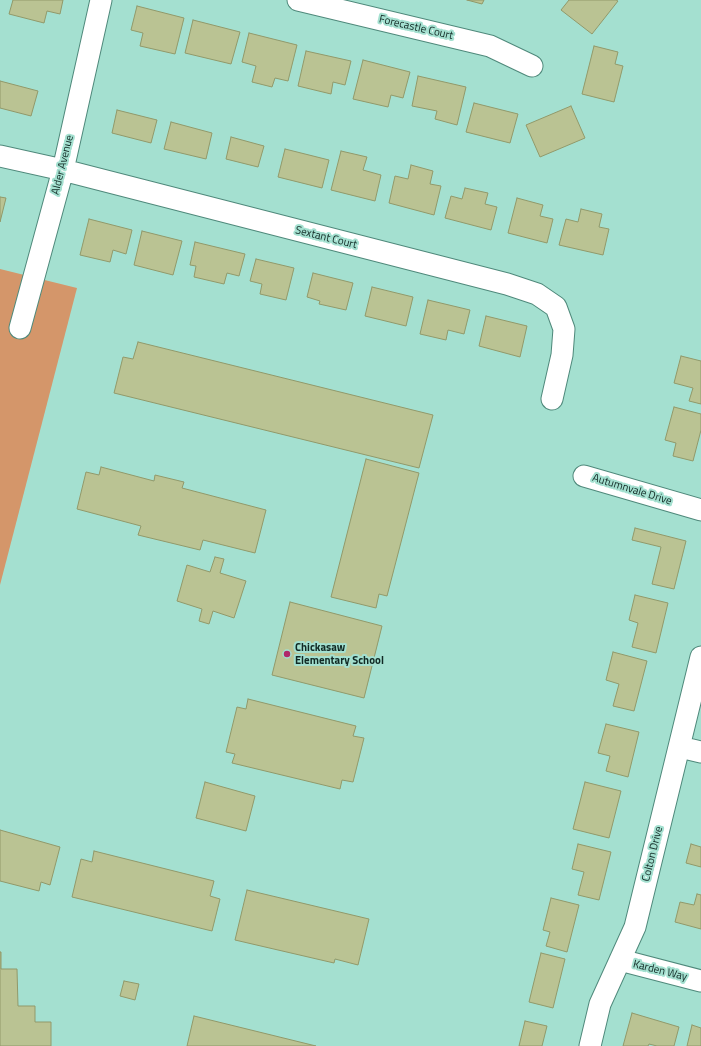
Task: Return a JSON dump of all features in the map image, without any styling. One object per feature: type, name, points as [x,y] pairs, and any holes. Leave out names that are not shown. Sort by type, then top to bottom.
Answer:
[{"type":"street","name":"Alder Avenue","points":[[20,328],[63,170],[101,0]]},
{"type":"street","name":"Forecastle Court","points":[[298,0],[490,46],[532,66]]},
{"type":"street","name":"Sextant Court","points":[[0,156],[63,170],[499,282],[537,294],[556,307],[564,329],[562,355],[552,399]]},
{"type":"street","name":"Autumnvale Drive","points":[[584,476],[701,510]]},
{"type":"street","name":"Autumnvale Drive","points":[[680,505],[701,517]]},
{"type":"street","name":"Colton Drive","points":[[590,1046],[600,1004],[635,928],[701,657]]},
{"type":"street","points":[[680,747],[701,752]]},
{"type":"street","name":"Karden Way","points":[[620,960],[701,981]]},
{"type":"shaded area","points":[[0,269],[77,288],[0,585]]},
{"type":"building","points":[[13,0],[63,0],[60,14],[47,11],[44,23],[9,14]]},
{"type":"building","points":[[467,0],[484,0],[482,4]]},
{"type":"building","points":[[569,0],[618,1],[592,34],[561,10]]},
{"type":"building","points":[[137,6],[184,18],[175,54],[140,46],[143,33],[131,30]]},
{"type":"building","points":[[193,20],[240,32],[231,64],[185,53]]},
{"type":"building","points":[[249,33],[297,45],[288,81],[275,78],[272,87],[252,82],[256,66],[242,62]]},
{"type":"building","points":[[594,46],[618,52],[615,64],[623,66],[614,102],[582,94]]},
{"type":"building","points":[[306,51],[351,61],[345,85],[333,82],[331,94],[298,86]]},
{"type":"building","points":[[363,60],[410,72],[403,98],[391,95],[388,107],[353,99]]},
{"type":"building","points":[[418,76],[466,87],[457,125],[435,119],[437,111],[412,106]]},
{"type":"building","points":[[0,81],[38,91],[31,116],[0,108]]},
{"type":"building","points":[[474,103],[518,114],[510,143],[466,132]]},
{"type":"building","points":[[571,106],[585,138],[540,157],[526,125]]},
{"type":"building","points":[[117,110],[157,120],[151,143],[112,133]]},
{"type":"building","points":[[171,122],[212,133],[206,159],[164,149]]},
{"type":"building","points":[[231,137],[264,146],[258,167],[226,159]]},
{"type":"building","points":[[285,149],[329,160],[322,188],[278,177]]},
{"type":"building","points":[[341,151],[367,157],[363,170],[381,175],[375,201],[331,190]]},
{"type":"building","points":[[411,165],[433,171],[430,184],[441,186],[434,215],[389,203],[395,176],[408,179]]},
{"type":"building","points":[[465,188],[488,193],[485,204],[497,207],[491,230],[445,218],[451,196],[462,199]]},
{"type":"building","points":[[0,197],[6,198],[0,222]]},
{"type":"building","points":[[517,198],[543,205],[540,216],[553,219],[547,243],[508,233]]},
{"type":"building","points":[[581,209],[602,214],[599,227],[609,229],[603,255],[559,245],[566,219],[578,222]]},
{"type":"building","points":[[89,219],[132,230],[126,254],[113,250],[110,262],[80,255]]},
{"type":"building","points":[[142,231],[182,241],[173,275],[134,265]]},
{"type":"building","points":[[195,242],[245,254],[239,276],[227,273],[224,284],[194,277],[196,266],[190,265]]},
{"type":"building","points":[[256,259],[294,268],[286,300],[260,294],[262,284],[250,281]]},
{"type":"building","points":[[313,273],[353,283],[346,310],[319,304],[320,301],[307,297]]},
{"type":"building","points":[[372,287],[413,297],[406,326],[365,316]]},
{"type":"building","points":[[428,300],[470,310],[464,334],[448,330],[446,340],[420,334]]},
{"type":"building","points":[[486,316],[527,326],[520,357],[479,346]]},
{"type":"building","points":[[138,342],[433,415],[419,468],[114,393],[123,357],[133,359]]},
{"type":"building","points":[[681,356],[701,361],[701,404],[689,401],[693,388],[674,383]]},
{"type":"building","points":[[674,407],[701,414],[701,430],[693,461],[673,456],[676,443],[665,440]]},
{"type":"building","points":[[366,459],[419,473],[387,596],[379,594],[376,608],[331,597]]},
{"type":"building","points":[[101,467],[154,481],[155,475],[184,482],[182,488],[266,510],[255,553],[203,540],[200,550],[138,535],[141,526],[77,509],[86,472],[99,475]]},
{"type":"building","points":[[635,528],[686,541],[674,589],[652,584],[661,547],[632,540]]},
{"type":"building","points":[[215,557],[224,559],[220,573],[246,581],[234,618],[213,611],[209,624],[199,621],[202,609],[177,601],[187,565],[210,572]]},
{"type":"building","points":[[635,595],[668,603],[656,653],[632,647],[638,623],[629,620]]},
{"type":"building","points":[[290,602],[382,626],[364,698],[272,675]]},
{"type":"building","points":[[613,652],[647,661],[634,711],[613,706],[619,684],[606,680]]},
{"type":"building","points":[[248,699],[356,726],[353,736],[364,738],[353,782],[342,780],[340,789],[232,763],[235,754],[226,752],[237,707],[246,709]]},
{"type":"building","points":[[606,724],[639,732],[628,777],[606,771],[610,756],[598,753]]},
{"type":"building","points":[[205,782],[255,796],[246,831],[196,818]]},
{"type":"building","points":[[585,782],[621,791],[609,838],[573,829]]},
{"type":"building","points":[[0,830],[60,847],[50,885],[41,882],[39,891],[0,881]]},
{"type":"building","points":[[578,844],[611,852],[599,900],[578,895],[584,872],[572,869]]},
{"type":"building","points":[[691,844],[701,847],[701,867],[686,863]]},
{"type":"building","points":[[94,851],[214,881],[210,896],[220,899],[212,931],[72,897],[81,859],[92,862]]},
{"type":"building","points":[[247,890],[369,919],[358,965],[335,959],[334,963],[235,940]]},
{"type":"building","points":[[697,894],[701,895],[701,929],[675,922],[680,902],[694,905]]},
{"type":"building","points":[[551,898],[579,905],[567,952],[546,946],[550,932],[543,930]]},
{"type":"building","points":[[0,952],[1,969],[17,969],[18,1006],[35,1006],[35,1022],[51,1022],[51,1046],[0,1046]]},
{"type":"building","points":[[541,953],[565,959],[553,1008],[529,1002]]},
{"type":"building","points":[[124,981],[139,984],[135,1000],[120,996]]},
{"type":"building","points":[[632,1013],[679,1027],[674,1046],[657,1046],[649,1044],[648,1046],[623,1046]]},
{"type":"building","points":[[194,1016],[316,1046],[187,1046]]},
{"type":"building","points":[[525,1021],[547,1026],[542,1046],[519,1046]]},
{"type":"building","points":[[692,1025],[701,1028],[701,1046],[687,1046]]},
{"type":"place","name":"Chickasaw Elementary School","points":[[287,654]]}]
